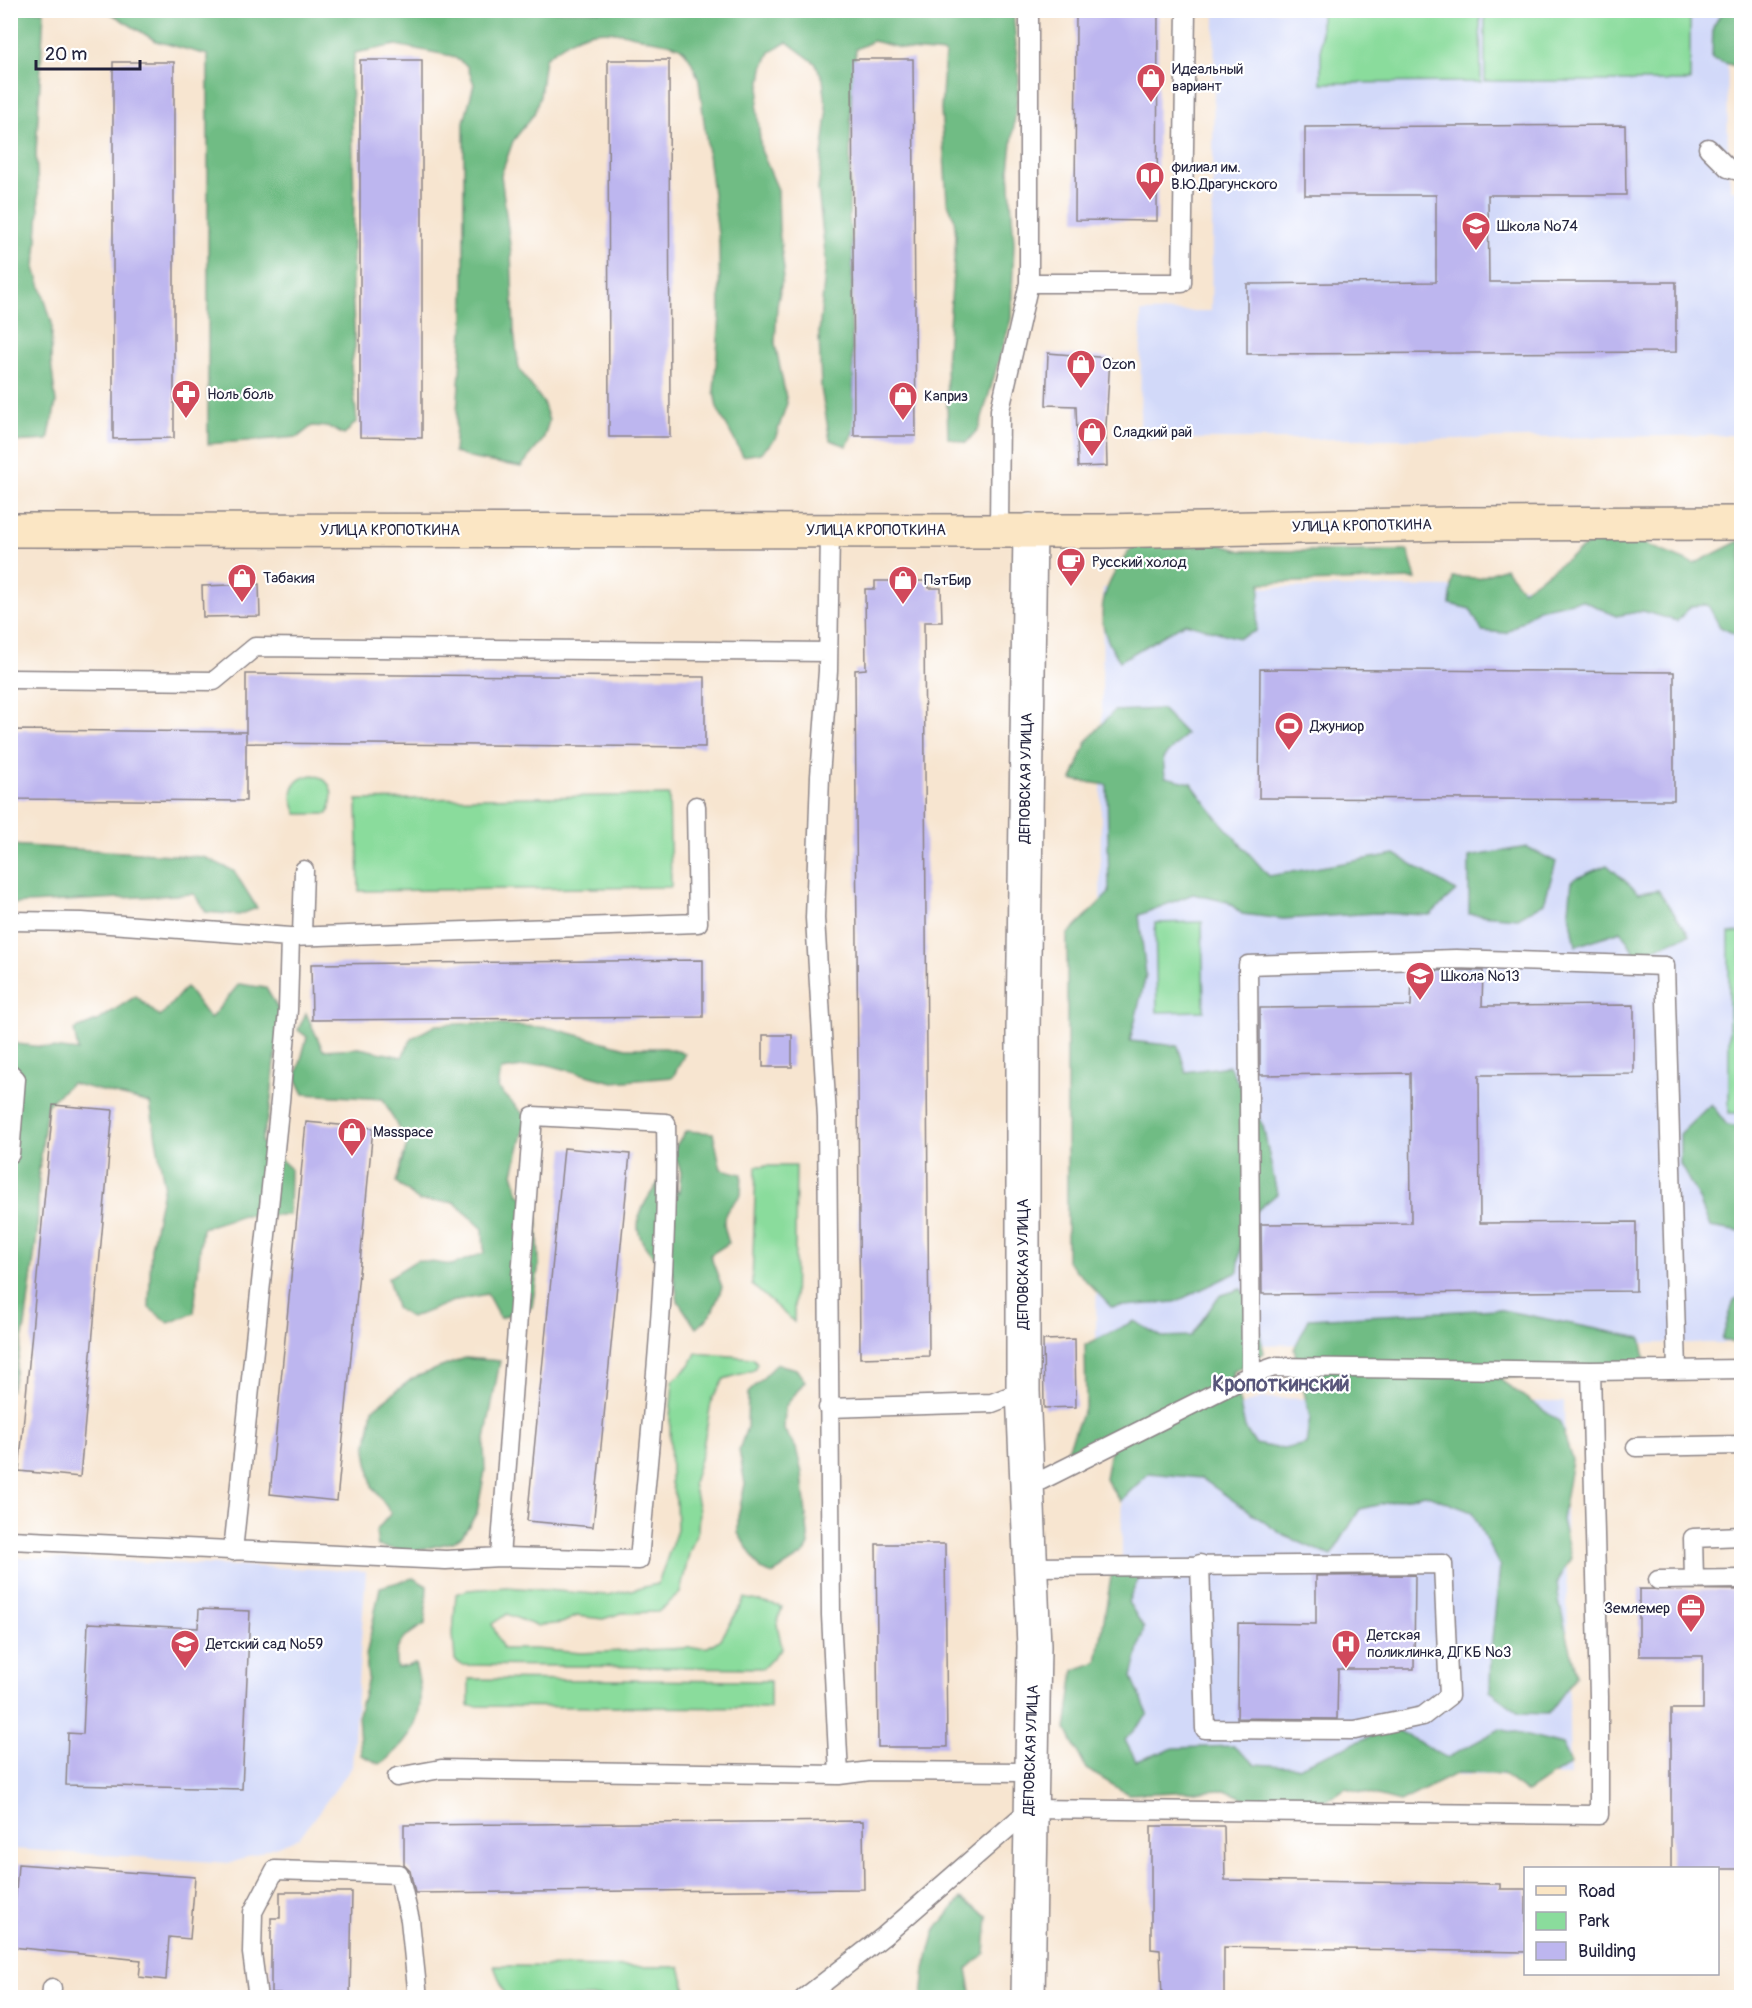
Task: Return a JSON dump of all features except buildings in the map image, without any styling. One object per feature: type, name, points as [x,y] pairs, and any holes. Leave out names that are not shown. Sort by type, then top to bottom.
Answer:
[{"type":"main road","name":"УЛИЦА КРОПОТКИНА","points":[[10,530],[830,531],[1451,524],[1742,524]]},
{"type":"street","name":"ДЕПОВСКАЯ УЛИЦА","points":[[1015,530],[1023,1017],[1023,1391],[1034,1646],[1030,1772],[1028,1998]]},
{"type":"lane","points":[[1015,530],[1000,411],[1029,283],[1029,10]]},
{"type":"lane","points":[[1029,283],[1182,283],[1186,10]]},
{"type":"lane","points":[[1708,148],[1728,168],[1742,172]]},
{"type":"lane","points":[[830,531],[828,652],[815,918],[827,1117],[831,1615],[839,1775]]},
{"type":"lane","points":[[10,680],[214,681],[255,647],[828,652]]},
{"type":"lane","points":[[10,921],[82,922],[296,936],[698,923],[696,806]]},
{"type":"lane","points":[[233,1551],[304,870]]},
{"type":"lane","points":[[1251,1375],[1248,965],[1455,959],[1665,966],[1677,1370]]},
{"type":"lane","points":[[10,1073],[16,1079],[10,1154]]},
{"type":"lane","points":[[10,1540],[446,1560],[500,1557],[639,1560],[658,1343],[667,1172],[666,1123],[533,1116],[500,1557]]},
{"type":"lane","points":[[1026,1488],[1251,1375],[1274,1367],[1591,1371],[1742,1369]]},
{"type":"lane","points":[[804,1998],[884,1936],[1030,1809],[1599,1815],[1599,1697],[1591,1371]]},
{"type":"lane","points":[[828,1408],[992,1403],[1023,1391]]},
{"type":"lane","points":[[1636,1447],[1742,1445]]},
{"type":"lane","points":[[1694,1580],[1693,1538],[1742,1536]]},
{"type":"lane","points":[[1030,1567],[1200,1564],[1443,1564],[1449,1696],[1423,1716],[1354,1730],[1205,1729],[1200,1564]]},
{"type":"lane","points":[[1658,1580],[1742,1579]]},
{"type":"lane","points":[[397,1777],[441,1769],[839,1775],[870,1771],[1030,1772]]},
{"type":"lane","points":[[258,1998],[252,1953],[253,1912],[274,1870],[399,1874],[410,1920],[418,1998]]},
{"type":"shaded area","name":"Школа №74","points":[[1215,11],[1727,11],[1728,168],[1731,190],[1742,191],[1741,435],[1461,439],[1140,439],[1141,312],[1211,311]]},
{"type":"shaded area","name":"Школа №13","points":[[1741,586],[1741,1343],[1096,1345],[1103,588]]},
{"type":"shaded area","name":"Детская поликлинка, ДГКБ №3","points":[[1261,1398],[1564,1402],[1570,1776],[1124,1772],[1121,1453]]},
{"type":"shaded area","name":"Детский сад №59","points":[[11,1557],[366,1571],[352,1767],[299,1838],[231,1863],[11,1849]]},
{"type":"green space","points":[[11,10],[44,11],[36,153],[39,210],[35,268],[52,323],[51,362],[56,403],[48,440],[11,442]]},
{"type":"green space","points":[[1723,10],[1741,11],[1741,68],[1712,59],[1713,27]]},
{"type":"green space","points":[[107,11],[1013,11],[1019,80],[1009,170],[1014,243],[1011,319],[979,428],[966,443],[948,438],[946,364],[956,236],[954,218],[947,201],[941,109],[945,53],[909,50],[873,41],[856,49],[851,103],[849,218],[853,256],[851,313],[855,428],[847,446],[830,440],[821,388],[819,333],[826,262],[818,189],[827,115],[823,79],[815,63],[787,42],[770,52],[763,68],[757,108],[761,150],[778,190],[779,231],[784,270],[777,306],[775,343],[787,403],[775,439],[761,453],[743,456],[717,408],[714,391],[720,315],[719,243],[699,81],[690,60],[679,47],[607,31],[584,34],[572,39],[545,58],[540,96],[534,114],[513,141],[501,175],[511,253],[514,331],[519,369],[543,402],[549,421],[543,440],[521,467],[478,460],[454,452],[464,318],[464,122],[474,84],[467,66],[452,56],[396,45],[355,53],[351,75],[354,198],[352,289],[355,346],[351,366],[357,421],[344,435],[329,427],[312,426],[298,437],[208,444],[208,55],[156,41]]},
{"type":"green space","points":[[1321,11],[1480,11],[1481,82],[1321,83]]},
{"type":"green space","points":[[1485,11],[1690,11],[1690,81],[1485,81]]},
{"type":"green space","points":[[1150,524],[1242,551],[1408,551],[1416,579],[1261,583],[1256,631],[1239,638],[1185,623],[1120,661],[1108,641],[1103,623],[1103,605],[1107,589],[1115,573]]},
{"type":"green space","points":[[1600,536],[1627,537],[1694,564],[1741,540],[1741,637],[1720,627],[1708,605],[1691,606],[1677,621],[1643,611],[1616,616],[1582,600],[1538,609],[1506,633],[1482,631],[1470,609],[1450,604],[1453,577],[1479,578],[1505,568],[1523,590]]},
{"type":"green space","points":[[1162,709],[1186,734],[1163,758],[1165,777],[1191,783],[1217,818],[1269,876],[1395,854],[1456,891],[1430,915],[1376,913],[1283,919],[1242,914],[1228,902],[1193,894],[1139,915],[1146,975],[1130,1041],[1178,1046],[1186,1072],[1229,1066],[1263,1126],[1277,1194],[1243,1222],[1238,1272],[1175,1302],[1111,1307],[1067,1261],[1067,935],[1109,893],[1107,785],[1072,780],[1087,741],[1114,711]]},
{"type":"green space","points":[[314,775],[326,781],[331,790],[328,814],[297,814],[293,801],[293,788],[300,779]]},
{"type":"green space","points":[[669,795],[671,887],[359,891],[357,800]]},
{"type":"green space","points":[[10,845],[204,857],[234,871],[257,908],[239,915],[206,912],[194,894],[11,904]]},
{"type":"green space","points":[[1527,847],[1556,862],[1544,903],[1518,918],[1469,914],[1469,857]]},
{"type":"green space","points":[[1607,865],[1639,893],[1658,890],[1689,935],[1636,955],[1621,931],[1576,946],[1569,910],[1572,880]]},
{"type":"green space","points":[[1202,922],[1204,1011],[1157,1012],[1155,923]]},
{"type":"green space","points":[[1741,932],[1741,1113],[1729,1113],[1729,933]]},
{"type":"green space","points":[[239,984],[266,988],[280,1012],[270,1108],[261,1142],[290,1168],[289,1215],[243,1215],[202,1228],[194,1313],[169,1323],[149,1308],[151,1248],[164,1184],[150,1103],[71,1083],[47,1105],[39,1171],[37,1235],[25,1326],[11,1391],[10,1038],[17,1044],[78,1051],[74,1030],[99,1020],[136,996],[160,1017],[186,987],[210,1019]]},
{"type":"green space","points":[[306,1013],[323,1050],[359,1048],[402,1057],[412,1038],[436,1025],[475,1023],[551,1028],[626,1048],[665,1048],[685,1053],[673,1077],[613,1082],[545,1064],[501,1070],[498,1088],[527,1118],[513,1173],[519,1194],[537,1210],[539,1264],[532,1307],[500,1318],[487,1294],[456,1300],[411,1318],[396,1308],[388,1278],[417,1260],[452,1265],[484,1253],[483,1229],[454,1202],[419,1201],[396,1182],[407,1145],[383,1099],[304,1094],[296,1078],[307,1037],[298,1030]]},
{"type":"green space","points":[[1711,1104],[1727,1125],[1741,1127],[1741,1232],[1710,1227],[1698,1197],[1680,1164],[1680,1134]]},
{"type":"green space","points":[[686,1131],[713,1133],[721,1169],[742,1174],[741,1195],[724,1216],[724,1227],[729,1243],[710,1255],[722,1287],[710,1315],[696,1328],[678,1301],[673,1273],[648,1250],[641,1240],[638,1229],[643,1207],[662,1178],[679,1193],[681,1172],[673,1150]]},
{"type":"green space","points":[[756,1166],[796,1166],[794,1322],[752,1285]]},
{"type":"green space","points":[[1241,1289],[1254,1307],[1264,1353],[1233,1372],[1245,1428],[1255,1444],[1283,1449],[1306,1444],[1310,1417],[1294,1349],[1309,1319],[1497,1309],[1641,1338],[1645,1359],[1499,1379],[1560,1422],[1572,1460],[1562,1520],[1571,1558],[1557,1581],[1559,1602],[1577,1675],[1548,1714],[1520,1713],[1490,1691],[1491,1649],[1500,1567],[1472,1512],[1425,1494],[1360,1509],[1331,1556],[1283,1535],[1201,1478],[1149,1473],[1120,1501],[1105,1478],[1111,1446],[1068,1449],[1086,1404],[1085,1345],[1134,1321],[1162,1337],[1191,1336],[1219,1296]]},
{"type":"green space","points":[[1741,1296],[1741,1346],[1722,1339],[1734,1300]]},
{"type":"green space","points":[[696,1353],[753,1358],[757,1363],[754,1370],[724,1379],[712,1398],[702,1452],[693,1483],[699,1511],[698,1530],[689,1554],[680,1593],[658,1612],[622,1613],[603,1619],[577,1616],[562,1623],[536,1626],[507,1614],[492,1624],[503,1649],[581,1653],[708,1647],[721,1639],[745,1598],[782,1607],[777,1624],[782,1648],[763,1668],[462,1665],[455,1660],[453,1634],[456,1594],[468,1590],[507,1587],[607,1595],[658,1584],[677,1530],[676,1500],[671,1483],[670,1417],[673,1381],[690,1365]]},
{"type":"green space","points":[[465,1358],[500,1361],[484,1445],[485,1471],[477,1513],[463,1535],[453,1542],[410,1552],[378,1546],[376,1531],[391,1513],[372,1486],[366,1450],[373,1409],[413,1378]]},
{"type":"green space","points":[[777,1364],[796,1369],[805,1381],[785,1407],[784,1430],[796,1448],[802,1473],[809,1545],[804,1554],[773,1574],[760,1569],[738,1533],[738,1516],[745,1484],[739,1450],[747,1427],[748,1393]]},
{"type":"green space","points":[[1129,1567],[1139,1578],[1128,1602],[1144,1628],[1132,1677],[1148,1714],[1125,1740],[1136,1761],[1174,1748],[1233,1746],[1255,1764],[1298,1767],[1392,1727],[1447,1758],[1500,1729],[1562,1745],[1571,1763],[1527,1792],[1502,1774],[1457,1773],[1400,1802],[1346,1788],[1327,1800],[1253,1802],[1225,1790],[1128,1794],[1086,1769],[1066,1729],[1074,1670],[1097,1662],[1112,1571]]},
{"type":"green space","points":[[413,1578],[427,1586],[425,1624],[402,1641],[396,1653],[396,1660],[397,1668],[415,1664],[419,1680],[419,1708],[411,1733],[393,1754],[380,1764],[361,1755],[358,1714],[368,1679],[366,1656],[380,1587]]},
{"type":"green space","points":[[469,1679],[770,1681],[770,1708],[469,1706]]},
{"type":"green space","points":[[960,1899],[988,1916],[985,1953],[967,1969],[972,1997],[922,1997],[925,1969],[935,1931]]},
{"type":"green space","points":[[494,1966],[680,1967],[688,1997],[506,1997]]},
{"type":"place","name":"Идеальный вариант","points":[[1151,104]]},
{"type":"place","name":"филиал им. В.Ю.Драгунского","points":[[1150,202]]},
{"type":"place","name":"Школа №74","points":[[1476,252]]},
{"type":"place","name":"Ozon","points":[[1081,390]]},
{"type":"place","name":"Ноль боль","points":[[186,420]]},
{"type":"place","name":"Каприз","points":[[903,422]]},
{"type":"place","name":"Сладкий рай","points":[[1092,458]]},
{"type":"place","name":"Русский холод","points":[[1071,588]]},
{"type":"place","name":"Табакия","points":[[242,604]]},
{"type":"place","name":"ПэтБир","points":[[903,606]]},
{"type":"place","name":"Джуниор","points":[[1289,752]]},
{"type":"place","name":"Школа №13","points":[[1420,1002]]},
{"type":"place","name":"Masspace","points":[[352,1158]]},
{"type":"place","name":"Землемер","points":[[1691,1634]]},
{"type":"place","name":"Детский сад №59","points":[[185,1670]]},
{"type":"place","name":"Детская поликлинка, ДГКБ №3","points":[[1346,1670]]},
{"type":"district","name":"Кропоткинский","points":[[1281,1384]]}]
